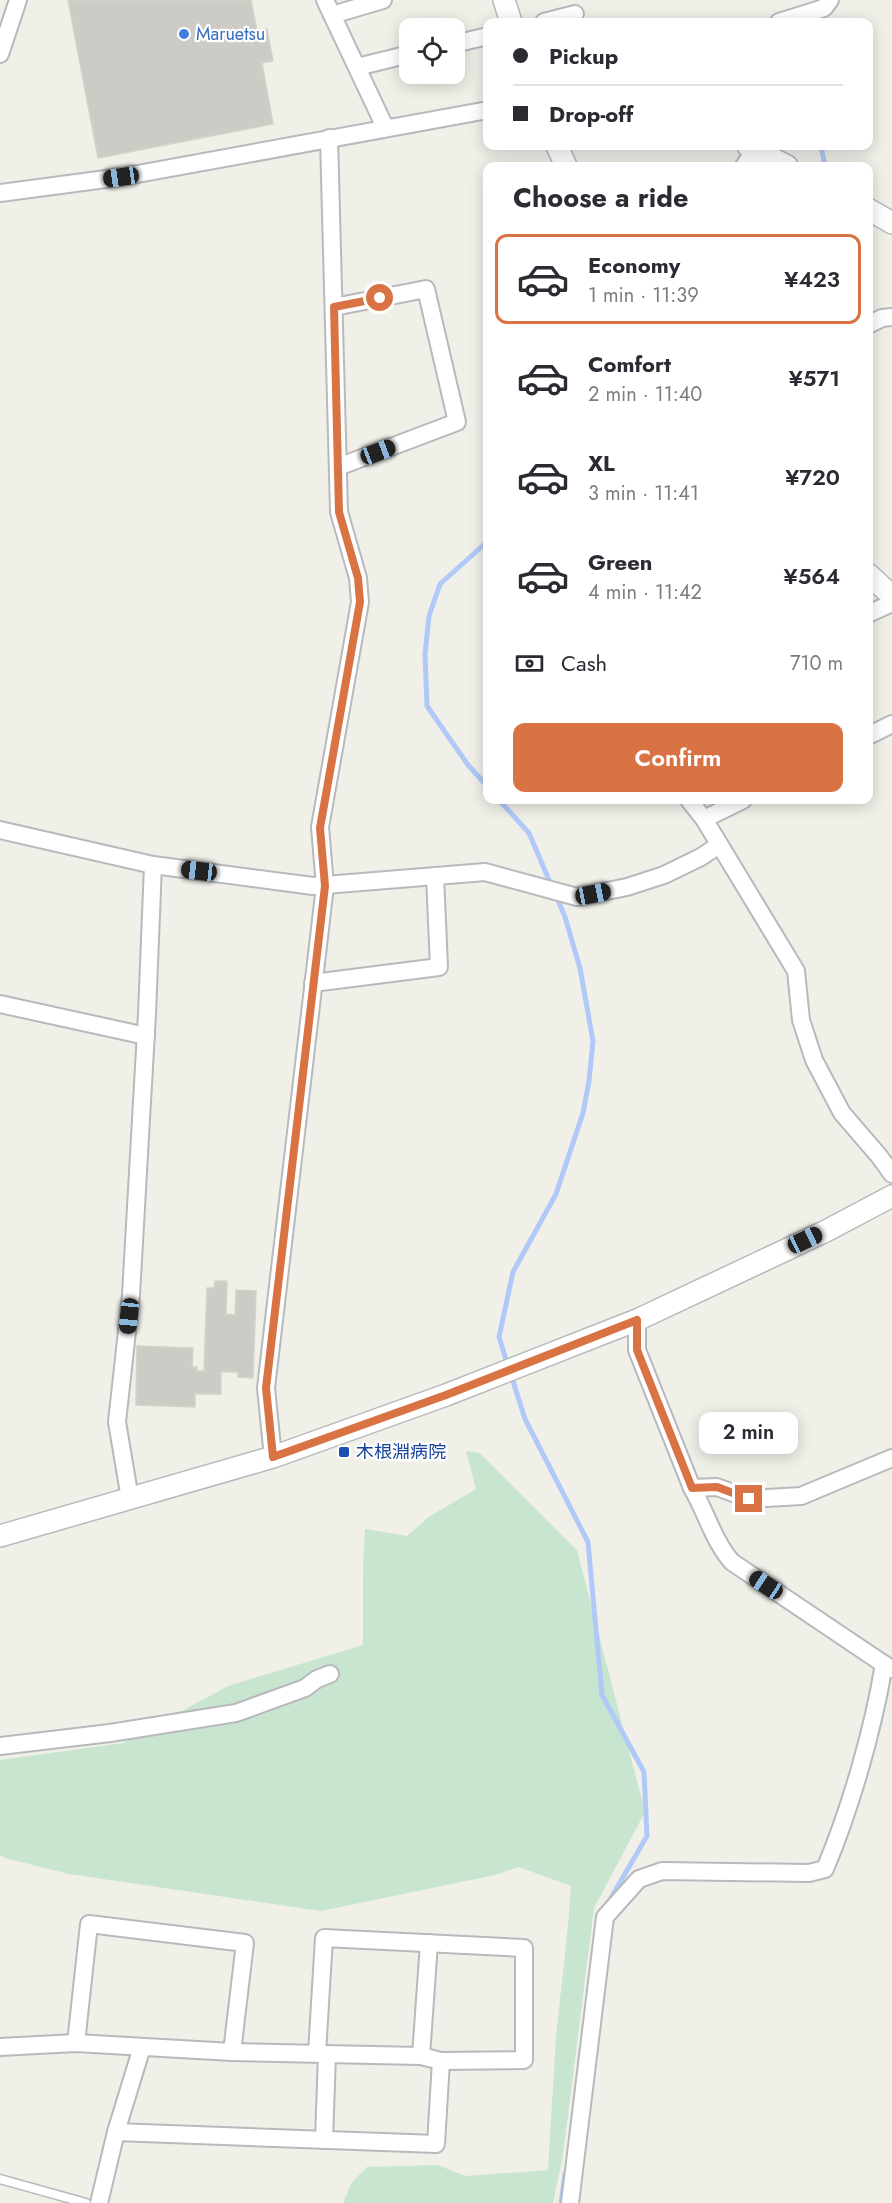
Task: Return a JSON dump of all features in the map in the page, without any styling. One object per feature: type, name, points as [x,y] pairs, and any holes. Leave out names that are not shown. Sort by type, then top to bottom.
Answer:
[{"type":"street","points":[[0,54],[18,0]]},
{"type":"street","points":[[383,0],[329,8],[385,127]]},
{"type":"street","points":[[504,0],[510,18]]},
{"type":"street","points":[[792,18],[824,8],[830,0]]},
{"type":"street","points":[[556,18],[575,12]]},
{"type":"street","points":[[465,41],[483,37]]},
{"type":"street","points":[[357,67],[399,57]]},
{"type":"street","points":[[0,193],[121,177],[483,111]]},
{"type":"street","points":[[273,1457],[266,1388],[325,886],[320,828],[360,602],[358,578],[339,512],[329,138]]},
{"type":"street","points":[[749,154],[774,162]]},
{"type":"street","points":[[334,307],[426,288],[457,422],[338,467]]},
{"type":"street","points":[[873,322],[882,318],[892,317]]},
{"type":"street","points":[[873,579],[892,596]]},
{"type":"street","points":[[873,612],[892,603]]},
{"type":"street","points":[[873,734],[892,724]]},
{"type":"street","points":[[692,804],[704,819],[796,971],[801,1020],[814,1060],[842,1113],[892,1174]]},
{"type":"street","points":[[704,819],[734,804]]},
{"type":"street","points":[[0,830],[153,865],[313,886],[485,872],[577,897],[627,887],[664,875],[719,845]]},
{"type":"street","points":[[130,1499],[117,1422],[131,1295],[153,865]]},
{"type":"street","points":[[313,983],[439,967],[435,876]]},
{"type":"street","points":[[0,1004],[146,1036]]},
{"type":"street","points":[[0,1536],[273,1457],[446,1395],[637,1320],[826,1231],[892,1196]]},
{"type":"street","points":[[570,2203],[606,1917],[639,1879],[662,1871],[809,1873],[825,1869],[841,1832],[888,1666],[732,1562],[721,1551],[705,1511],[692,1488],[637,1350],[637,1320]]},
{"type":"street","points":[[692,1488],[717,1487],[749,1499],[801,1496],[892,1458]]},
{"type":"street","points":[[0,1746],[110,1733],[236,1713],[305,1688],[317,1679],[330,1674]]},
{"type":"street","points":[[76,2043],[89,1924],[245,1943],[232,2052]]},
{"type":"street","points":[[0,2047],[76,2043],[232,2052],[322,2053],[421,2056],[441,2061],[524,2060],[524,1948],[324,1938],[322,2053],[324,2140]]},
{"type":"street","points":[[421,2056],[429,1943]]},
{"type":"street","points":[[99,2203],[116,2132],[142,2047]]},
{"type":"street","points":[[116,2132],[436,2144],[441,2061]]},
{"type":"lane","points":[[0,2180],[86,2203]]},
{"type":"green space","points":[[466,1451],[480,1453],[577,1550],[645,1812],[594,1908],[563,2155],[553,2203],[343,2203],[352,2182],[367,2167],[438,2165],[465,2176],[548,2170],[556,2036],[571,1886],[519,1867],[495,1875],[321,1911],[69,1874],[0,1855],[0,1760],[123,1743],[228,1686],[363,1645],[365,1529],[407,1536],[430,1516],[476,1489]]},
{"type":"building","points":[[68,0],[251,0],[257,31],[267,29],[273,61],[262,63],[273,124],[98,158]]},
{"type":"building","points":[[215,1281],[227,1281],[226,1314],[235,1315],[236,1290],[256,1291],[253,1378],[238,1377],[238,1372],[221,1372],[221,1394],[195,1394],[195,1407],[136,1405],[137,1346],[193,1348],[192,1367],[197,1367],[196,1371],[204,1371],[207,1288],[214,1288]]},
{"type":"waterway","points":[[822,150],[824,162]]},
{"type":"waterway","points":[[483,545],[440,584],[429,616],[425,654],[427,706],[468,765],[483,782]]},
{"type":"waterway","points":[[503,804],[529,833],[552,887]]},
{"type":"waterway","points":[[508,1366],[499,1337],[513,1272],[556,1194],[583,1113],[589,1081],[593,1041],[580,968],[556,895]]},
{"type":"waterway","points":[[511,1375],[525,1419],[588,1542],[602,1695],[644,1772],[647,1836],[604,1910]]},
{"type":"waterway","points":[[561,2203],[565,2174]]},
{"type":"place","name":"Maruetsu","points":[[184,34]]},
{"type":"place","name":"木根淵病院","points":[[344,1452]]},
{"type":"route","points":[[380,298],[334,307],[339,512],[351,548],[358,578],[360,602],[320,828],[325,886],[266,1388],[273,1457],[446,1395],[637,1320],[637,1350],[692,1488],[717,1487],[749,1499]]}]
